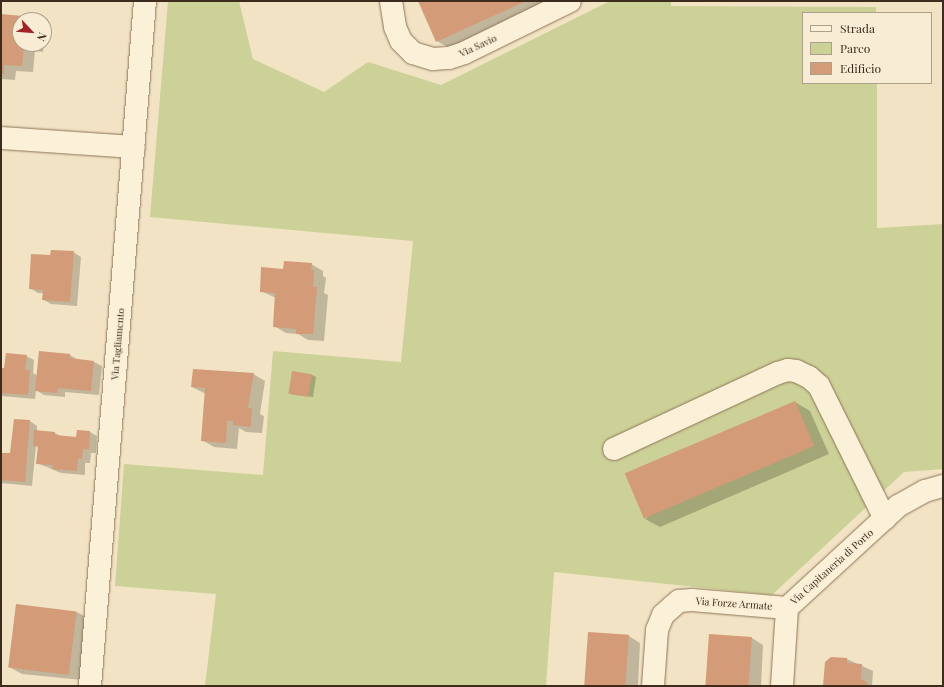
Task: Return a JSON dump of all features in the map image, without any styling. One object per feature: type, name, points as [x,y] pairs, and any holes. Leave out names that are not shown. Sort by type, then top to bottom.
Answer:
[{"type":"street","name":"Via Tagliamento","points":[[90,686],[145,1]]},
{"type":"street","name":"Via Savio","points":[[391,1],[395,27],[401,41],[413,53],[433,59],[449,58],[464,53],[570,1]]},
{"type":"street","points":[[1,138],[134,147]]},
{"type":"street","points":[[614,449],[778,373],[788,370],[796,371],[809,377],[819,386],[885,519]]},
{"type":"street","name":"Via Capitaneria di Porto","points":[[782,686],[787,608],[906,501],[925,491],[943,486]]},
{"type":"street","name":"Via Forze Armate","points":[[653,686],[657,630],[663,615],[676,604],[692,600],[787,608]]},
{"type":"green space","points":[[168,1],[239,1],[253,59],[324,92],[368,62],[441,85],[610,1],[671,1],[671,6],[876,7],[876,12],[802,12],[802,84],[877,84],[877,228],[943,224],[943,469],[904,472],[772,595],[554,572],[546,686],[205,686],[216,594],[115,586],[124,464],[263,475],[273,351],[401,362],[413,241],[150,217]]},
{"type":"building","points":[[418,1],[526,1],[436,42]]},
{"type":"building","points":[[1,14],[12,15],[12,52],[23,52],[22,66],[4,65],[4,74],[1,74]]},
{"type":"building","points":[[51,250],[74,251],[70,302],[42,300],[43,290],[29,289],[31,254],[50,255]]},
{"type":"building","points":[[284,261],[312,263],[311,270],[314,270],[313,287],[317,287],[313,334],[296,334],[296,329],[273,327],[275,293],[260,292],[261,267],[283,269]]},
{"type":"building","points":[[39,351],[70,354],[70,358],[94,361],[91,391],[58,388],[57,393],[35,391]]},
{"type":"building","points":[[6,353],[27,355],[25,370],[30,370],[28,395],[1,393],[1,368],[4,368]]},
{"type":"building","points":[[193,369],[254,373],[248,408],[252,409],[251,427],[233,425],[233,421],[227,421],[226,443],[201,441],[205,388],[191,387]]},
{"type":"building","points":[[292,371],[312,374],[308,397],[288,394]]},
{"type":"building","points":[[795,401],[814,446],[644,518],[625,473]]},
{"type":"building","points":[[14,419],[30,420],[25,482],[1,480],[1,453],[10,453]]},
{"type":"building","points":[[34,430],[55,432],[55,435],[76,437],[77,430],[90,431],[89,449],[83,449],[82,459],[78,459],[77,471],[52,469],[53,465],[36,464],[38,446],[33,446]]},
{"type":"building","points":[[16,604],[77,611],[69,675],[8,668]]},
{"type":"building","points":[[588,632],[629,635],[625,686],[584,686]]},
{"type":"building","points":[[709,634],[752,637],[748,686],[705,686]]},
{"type":"building","points":[[831,657],[847,658],[847,663],[862,664],[861,679],[868,683],[868,686],[823,686],[825,662]]}]
